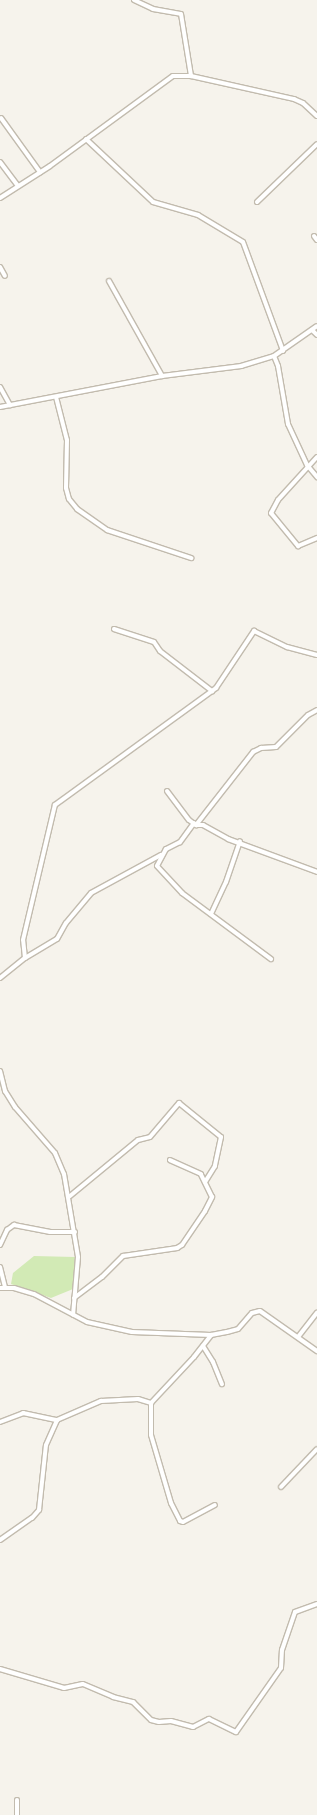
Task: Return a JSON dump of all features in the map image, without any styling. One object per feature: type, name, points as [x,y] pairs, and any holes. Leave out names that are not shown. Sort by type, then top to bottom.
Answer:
[{"type":"street","points":[[134,0],[153,9],[181,14],[191,76]]},
{"type":"street","points":[[0,198],[40,172],[173,76],[191,76],[294,99],[303,103],[317,116]]},
{"type":"street","points":[[1,118],[40,172]]},
{"type":"street","points":[[86,139],[153,202],[198,215],[243,242],[283,351]]},
{"type":"street","points":[[257,202],[317,144]]},
{"type":"street","points":[[0,162],[18,186]]},
{"type":"street","points":[[314,236],[317,240]]},
{"type":"street","points":[[0,267],[5,276]]},
{"type":"street","points":[[109,281],[162,376]]},
{"type":"street","points":[[0,407],[162,376],[242,366],[274,356],[317,326]]},
{"type":"street","points":[[312,330],[317,335]]},
{"type":"street","points":[[274,356],[278,366],[288,424],[307,465],[317,477]]},
{"type":"street","points":[[0,387],[10,405]]},
{"type":"street","points":[[56,397],[67,440],[66,488],[69,499],[77,509],[107,530],[191,558]]},
{"type":"street","points":[[317,457],[307,465],[273,506],[271,513],[295,545],[301,546],[317,538]]},
{"type":"street","points":[[114,629],[154,642],[160,651],[212,691]]},
{"type":"street","points":[[25,958],[23,940],[55,805],[212,691],[220,683],[254,631],[287,647],[317,655]]},
{"type":"street","points":[[271,959],[182,892],[157,866],[166,849],[180,842],[252,752],[261,748],[276,747],[308,715],[317,710]]},
{"type":"street","points":[[167,791],[195,824],[203,825],[317,872]]},
{"type":"street","points":[[212,914],[226,882],[240,841]]},
{"type":"street","points":[[0,978],[25,958],[57,939],[66,923],[91,892],[162,855]]},
{"type":"street","points":[[0,1071],[5,1091],[15,1108],[55,1154],[64,1174],[70,1196],[78,1258],[73,1315]]},
{"type":"street","points":[[70,1196],[138,1140],[150,1137],[179,1103],[220,1137],[215,1166],[205,1182]]},
{"type":"street","points":[[74,1298],[102,1278],[123,1256],[181,1247],[211,1201],[201,1174],[170,1160]]},
{"type":"street","points":[[0,1245],[7,1230],[14,1225],[50,1232],[75,1232]]},
{"type":"street","points":[[0,1267],[2,1287],[34,1294],[87,1322],[121,1330],[211,1335],[238,1329],[252,1313],[260,1311],[298,1337],[316,1352]]},
{"type":"street","points":[[298,1337],[317,1313]]},
{"type":"street","points":[[211,1335],[203,1346],[150,1403],[152,1435],[171,1503],[180,1521],[183,1522],[215,1505]]},
{"type":"street","points":[[203,1346],[213,1362],[222,1384]]},
{"type":"street","points":[[0,1422],[23,1413],[57,1420],[101,1401],[138,1399],[150,1403]]},
{"type":"street","points":[[0,1540],[32,1518],[38,1510],[46,1445],[57,1420]]},
{"type":"street","points":[[281,1487],[317,1449]]},
{"type":"street","points":[[0,1669],[64,1688],[83,1684],[113,1697],[133,1702],[151,1720],[159,1722],[171,1721],[194,1727],[209,1719],[236,1732],[281,1668],[282,1650],[295,1612],[317,1604]]},
{"type":"street","points":[[17,1800],[17,1815]]},
{"type":"green space","points":[[34,1256],[75,1257],[73,1289],[51,1298],[11,1284],[13,1273]]}]
